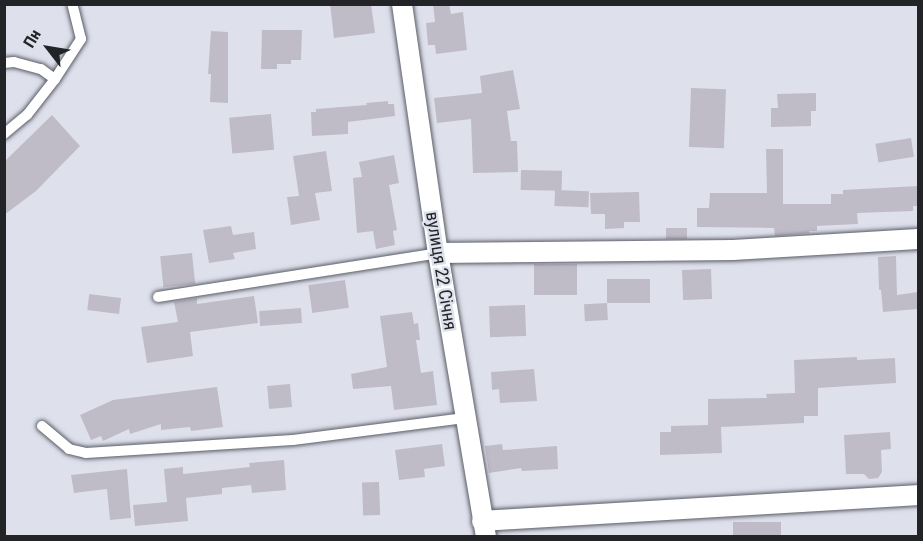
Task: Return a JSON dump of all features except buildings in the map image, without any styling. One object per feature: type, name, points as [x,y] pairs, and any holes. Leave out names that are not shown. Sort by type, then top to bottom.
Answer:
[{"type":"street","name":"вулиця 22 Січня","points":[[402,4],[438,253],[484,529]]},
{"type":"street","points":[[438,253],[733,250],[918,239]]},
{"type":"street","points":[[484,529],[918,495]]},
{"type":"lane","points":[[4,134],[27,115],[55,79],[81,39],[72,4]]},
{"type":"lane","points":[[4,63],[14,62],[41,69],[55,79]]},
{"type":"lane","points":[[158,297],[438,253]]},
{"type":"lane","points":[[42,426],[69,449],[86,453],[293,440],[465,418]]}]
